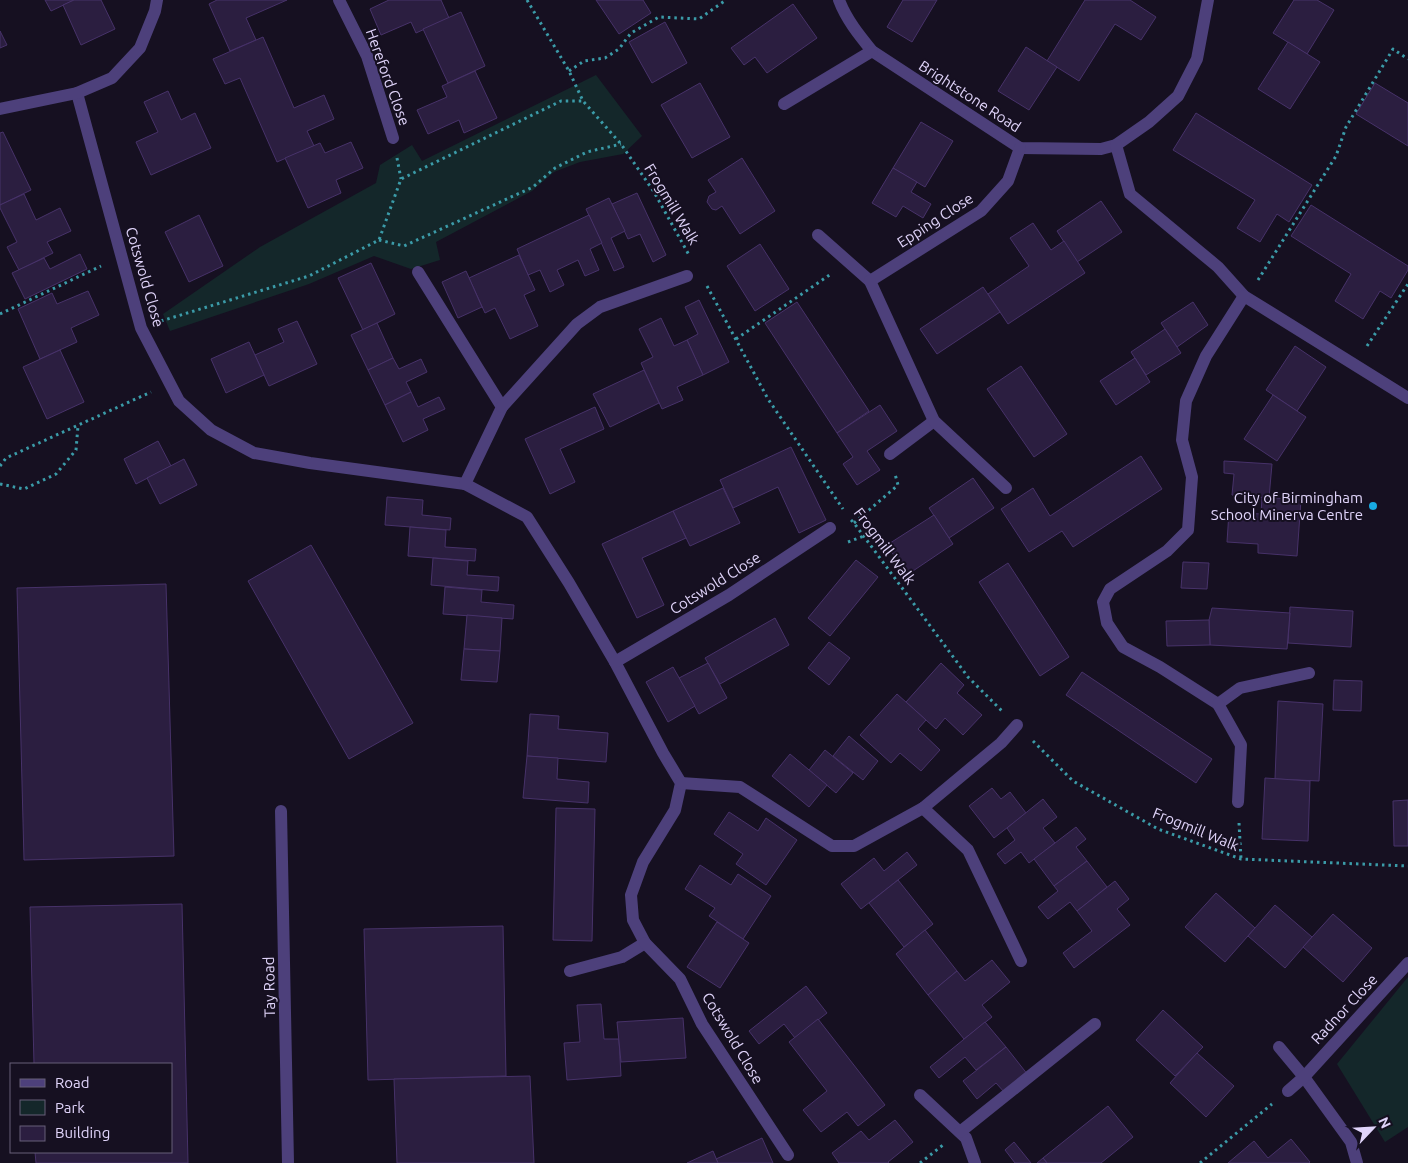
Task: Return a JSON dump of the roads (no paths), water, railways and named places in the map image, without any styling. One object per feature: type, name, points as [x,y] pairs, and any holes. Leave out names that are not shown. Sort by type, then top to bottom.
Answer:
[{"type":"street","points":[[0,109],[77,93],[112,78],[140,48],[155,11],[156,0]]},
{"type":"street","name":"Hereford Close","points":[[340,0],[367,56],[393,138]]},
{"type":"street","name":"Brightstone Road","points":[[839,0],[842,10],[872,51],[1020,148],[1101,149],[1116,145],[1149,122],[1178,96],[1197,59],[1208,0]]},
{"type":"street","points":[[784,104],[872,51]]},
{"type":"street","name":"Cotswold Close","points":[[77,93],[141,328],[180,401],[211,430],[254,453],[310,463],[465,484],[527,517],[569,584],[681,783],[675,810],[643,862],[631,895],[633,920],[645,943],[680,979],[702,1024],[788,1155]]},
{"type":"street","points":[[1116,145],[1130,194],[1218,268],[1244,296],[1408,398]]},
{"type":"street","name":"Epping Close","points":[[870,282],[981,211],[1008,181],[1020,148]]},
{"type":"street","points":[[818,235],[870,282],[934,421],[1006,488]]},
{"type":"street","points":[[418,272],[502,407]]},
{"type":"street","points":[[465,484],[502,407],[577,324],[600,307],[687,276]]},
{"type":"street","points":[[1238,802],[1241,745],[1218,704],[1160,666],[1123,647],[1107,623],[1103,602],[1110,589],[1167,551],[1188,530],[1192,477],[1182,440],[1186,401],[1206,356],[1244,296]]},
{"type":"street","points":[[1387,386],[1408,387]]},
{"type":"street","points":[[890,454],[934,421]]},
{"type":"street","name":"Cotswold Close","points":[[614,662],[729,595],[830,528]]},
{"type":"street","points":[[1218,704],[1240,688],[1309,673]]},
{"type":"street","points":[[681,783],[740,787],[832,846],[854,846],[923,808],[1001,743],[1017,725]]},
{"type":"street","points":[[923,808],[968,850],[1021,961]]},
{"type":"street","name":"Tay Road","points":[[281,811],[288,1163]]},
{"type":"street","points":[[570,970],[622,957],[645,943]]},
{"type":"street","name":"Radnor Close","points":[[1288,1091],[1304,1077],[1408,964]]},
{"type":"street","points":[[960,1132],[1095,1024]]},
{"type":"street","points":[[1278,1047],[1304,1077],[1351,1142],[1357,1163]]},
{"type":"street","points":[[920,1096],[966,1138],[975,1163]]},
{"type":"place","name":"City of Birmingham School Minerva Centre","points":[[1373,506]]}]
